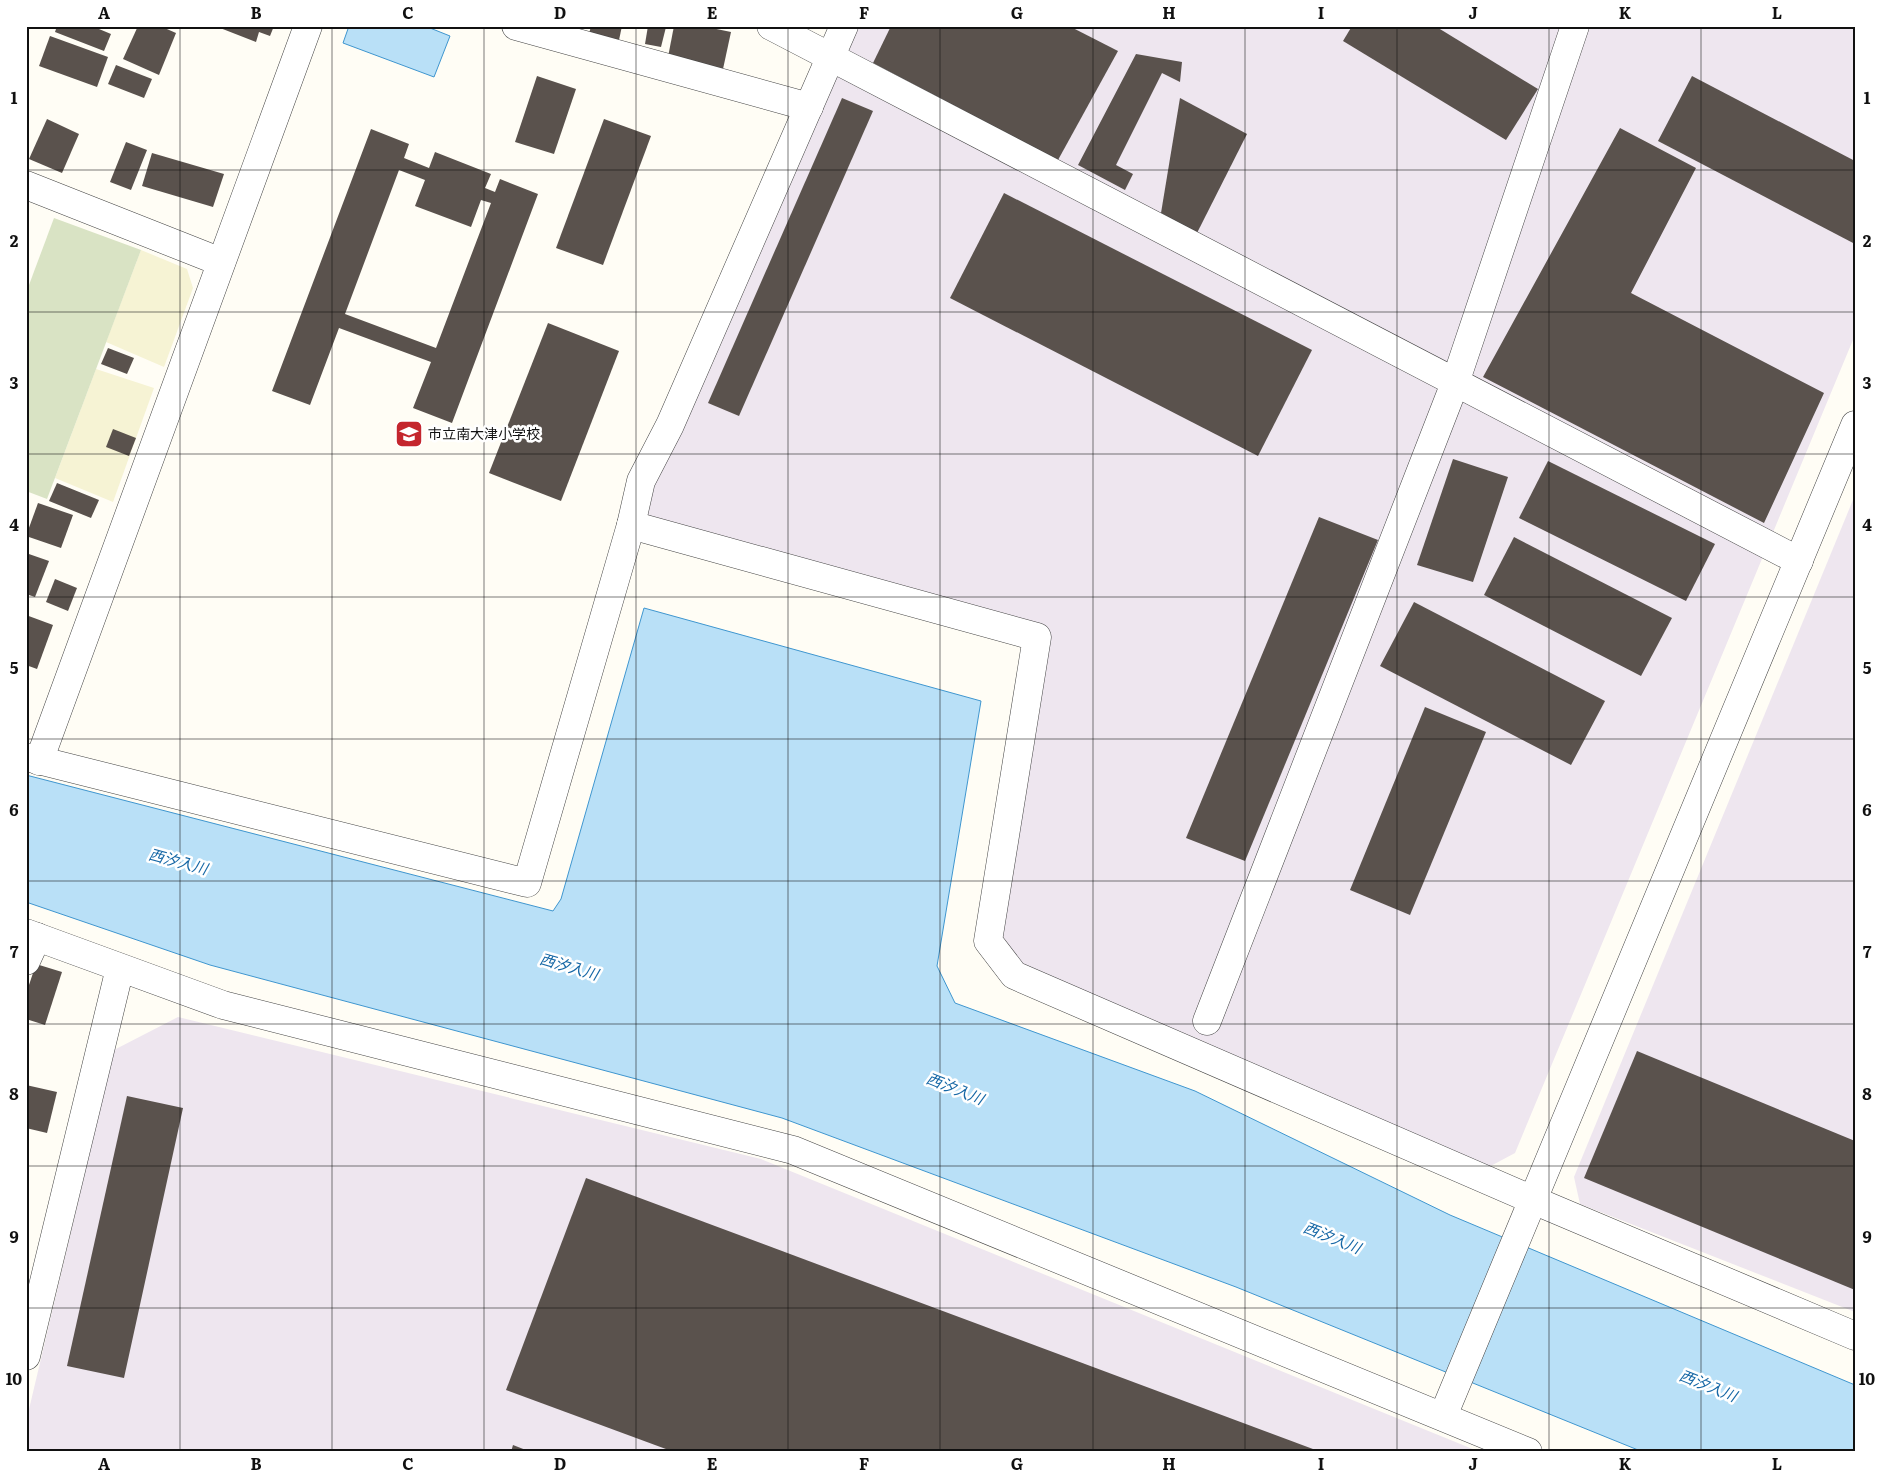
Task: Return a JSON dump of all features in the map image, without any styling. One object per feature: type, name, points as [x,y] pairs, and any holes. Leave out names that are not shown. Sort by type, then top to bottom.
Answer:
[{"type":"street","points":[[308,26],[33,759],[527,884],[631,525],[641,481],[670,425],[844,26]]},
{"type":"street","points":[[516,26],[809,107]]},
{"type":"street","points":[[771,26],[1799,561]]},
{"type":"street","points":[[1207,1021],[1455,383],[1575,26]]},
{"type":"street","points":[[26,185],[220,262]]},
{"type":"street","points":[[1443,1416],[1855,425]]},
{"type":"street","points":[[631,525],[1036,637],[988,941],[1014,976],[1533,1200],[1855,1336]]},
{"type":"street","points":[[26,961],[32,935],[223,1005],[793,1150],[1528,1452]]},
{"type":"street","points":[[26,1356],[120,968]]},
{"type":"shaded area","points":[[856,26],[1855,26],[1855,335],[1515,1153],[1485,1169],[1022,971],[999,940],[1048,629],[647,516],[644,492]]},
{"type":"shaded area","points":[[141,250],[187,269],[193,288],[164,367],[106,342]]},
{"type":"shaded area","points":[[96,369],[154,388],[113,502],[55,478]]},
{"type":"shaded area","points":[[1855,495],[1855,1312],[1580,1204],[1574,1177]]},
{"type":"shaded area","points":[[178,1017],[761,1159],[1480,1452],[26,1452],[26,1422],[114,1050]]},
{"type":"green space","points":[[54,218],[141,250],[47,499],[26,491],[26,293]]},
{"type":"water","points":[[349,26],[425,26],[450,36],[434,77],[343,43]]},
{"type":"water","name":"西汐入川","points":[[644,608],[981,701],[937,966],[955,1003],[1195,1091],[1450,1215],[1855,1385],[1855,1452],[1643,1452],[1236,1287],[782,1118],[210,965],[26,902],[26,775],[553,911],[561,899]]},
{"type":"building","points":[[57,26],[100,26],[99,29],[111,34],[104,51],[55,32]]},
{"type":"building","points":[[138,26],[160,26],[176,33],[159,75],[123,59]]},
{"type":"building","points":[[215,26],[274,26],[270,36],[259,32],[256,42]]},
{"type":"building","points":[[591,26],[622,26],[619,40],[589,34]]},
{"type":"building","points":[[648,26],[666,27],[661,47],[645,44]]},
{"type":"building","points":[[674,26],[702,26],[731,32],[723,69],[668,57]]},
{"type":"building","points":[[891,26],[1069,26],[1118,51],[1058,160],[873,63]]},
{"type":"building","points":[[1352,26],[1435,26],[1538,89],[1506,140],[1343,41]]},
{"type":"building","points":[[50,36],[108,57],[97,87],[39,66]]},
{"type":"building","points":[[1136,54],[1182,62],[1180,82],[1162,73],[1116,165],[1133,174],[1125,190],[1078,165]]},
{"type":"building","points":[[116,65],[152,79],[144,98],[108,84]]},
{"type":"building","points":[[537,76],[576,89],[554,154],[515,142]]},
{"type":"building","points":[[1692,76],[1855,161],[1855,244],[1658,141]]},
{"type":"building","points":[[842,98],[873,111],[739,416],[708,403]]},
{"type":"building","points":[[1180,98],[1247,134],[1197,233],[1161,213]]},
{"type":"building","points":[[47,119],[79,134],[62,173],[29,159]]},
{"type":"building","points":[[604,119],[651,136],[603,265],[556,248]]},
{"type":"building","points":[[1620,128],[1696,168],[1631,293],[1824,393],[1764,523],[1483,377]]},
{"type":"building","points":[[371,129],[409,144],[404,158],[429,168],[435,152],[491,174],[485,188],[495,192],[500,179],[538,194],[452,423],[413,408],[431,362],[339,328],[310,405],[272,391]],"holes":[[[399,170],[425,180],[415,206],[471,227],[481,200],[491,203],[436,348],[345,314]]]},
{"type":"building","points":[[126,142],[147,150],[131,190],[110,182]]},
{"type":"building","points":[[152,153],[224,174],[213,207],[142,186]]},
{"type":"building","points":[[1004,193],[1312,350],[1258,456],[950,298]]},
{"type":"building","points":[[548,323],[619,351],[561,501],[489,473]]},
{"type":"building","points":[[108,348],[134,358],[127,374],[101,364]]},
{"type":"building","points":[[113,429],[136,438],[129,456],[106,447]]},
{"type":"building","points":[[1453,459],[1508,477],[1473,582],[1417,565]]},
{"type":"building","points":[[1548,461],[1715,544],[1686,601],[1519,518]]},
{"type":"building","points":[[57,483],[99,500],[91,518],[49,501]]},
{"type":"building","points":[[38,503],[73,515],[61,548],[26,536]]},
{"type":"building","points":[[1319,517],[1378,540],[1245,861],[1186,838]]},
{"type":"building","points":[[1514,537],[1672,618],[1641,676],[1484,595]]},
{"type":"building","points":[[26,553],[49,561],[35,597],[26,594]]},
{"type":"building","points":[[55,579],[77,588],[68,611],[46,602]]},
{"type":"building","points":[[1414,602],[1605,701],[1571,765],[1380,666]]},
{"type":"building","points":[[26,615],[53,625],[37,669],[26,665]]},
{"type":"building","points":[[1425,707],[1486,732],[1410,915],[1350,890]]},
{"type":"building","points":[[36,964],[62,972],[45,1025],[26,1019],[26,994]]},
{"type":"building","points":[[1637,1051],[1855,1141],[1855,1290],[1584,1178]]},
{"type":"building","points":[[26,1085],[57,1092],[47,1133],[26,1128]]},
{"type":"building","points":[[127,1096],[183,1108],[124,1378],[67,1366]]},
{"type":"building","points":[[586,1178],[1321,1452],[674,1452],[506,1390]]},
{"type":"building","points":[[513,1445],[531,1452],[511,1452]]},
{"type":"place","name":"市立南大津小学校","points":[[409,434]]}]
